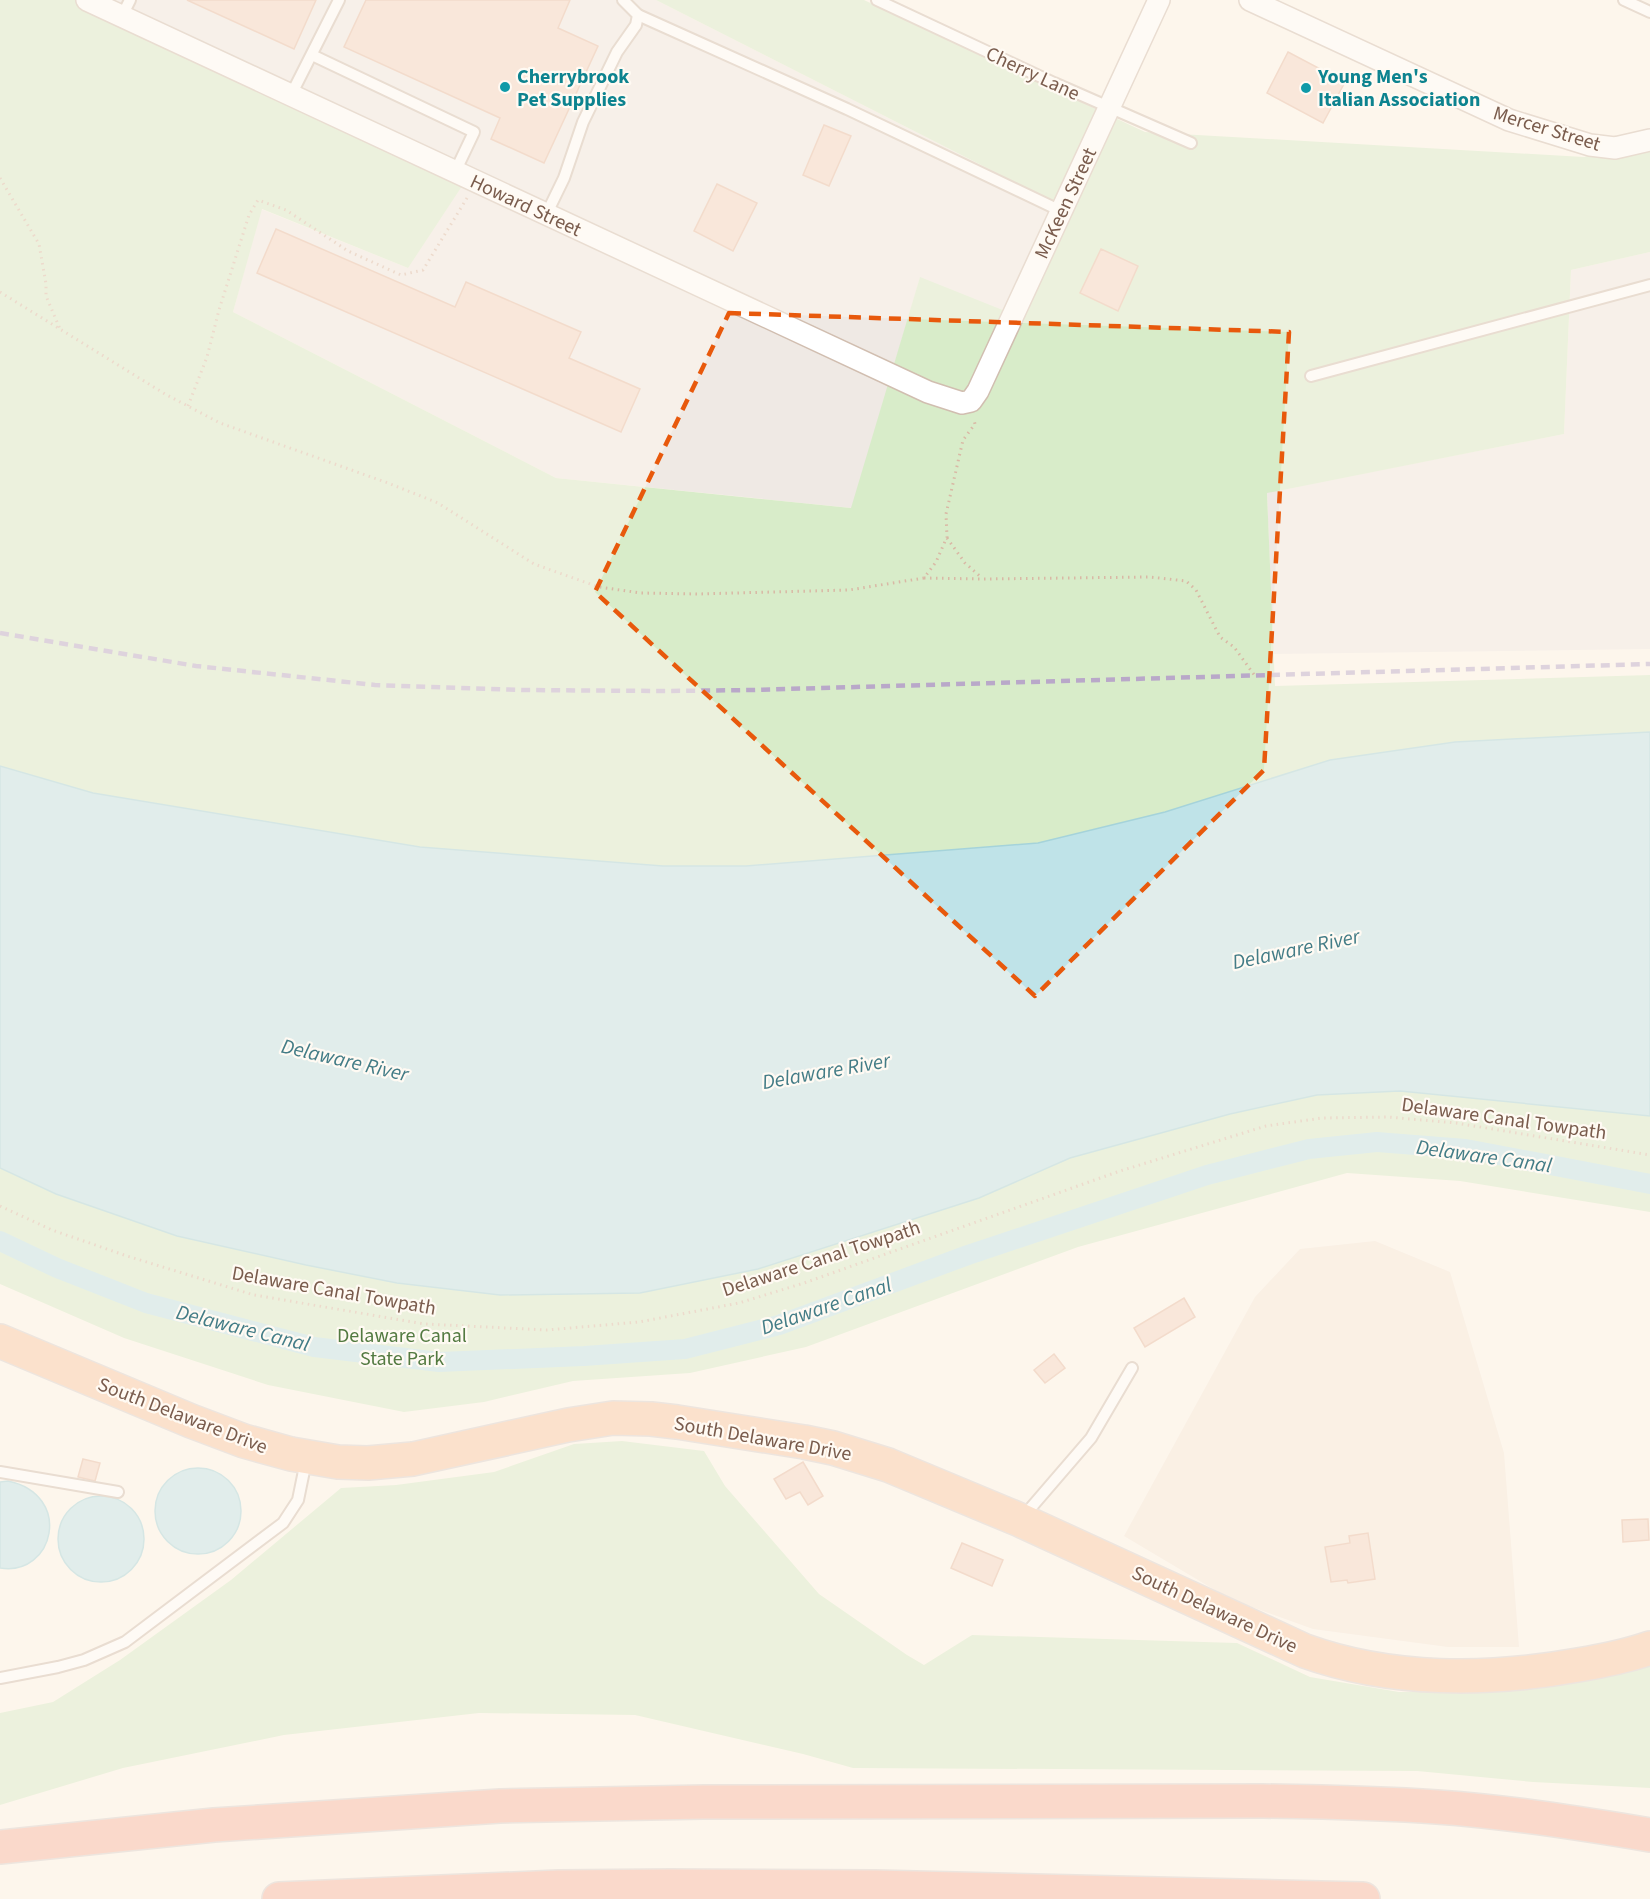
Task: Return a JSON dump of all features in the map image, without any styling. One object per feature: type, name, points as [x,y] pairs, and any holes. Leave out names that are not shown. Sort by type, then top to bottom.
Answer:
[{"type":"highway","name":"South Delaware Drive","points":[[0,1341],[201,1425],[266,1448],[307,1457],[352,1463],[401,1461],[591,1420],[613,1418],[651,1419],[804,1442],[864,1457],[929,1481],[1020,1520],[1305,1651],[1346,1664],[1419,1674],[1460,1676],[1509,1674],[1575,1666],[1650,1648]]},
{"type":"highway","points":[[0,1847],[214,1825],[479,1808],[704,1802],[1263,1801],[1355,1803],[1438,1807],[1530,1816],[1650,1835]]},
{"type":"highway","points":[[279,1899],[558,1887],[670,1886],[876,1887],[1363,1899]]},
{"type":"street","name":"Howard Street","points":[[87,0],[126,8],[291,96],[928,392],[950,400],[966,402]]},
{"type":"street","name":"McKeen Street","points":[[966,402],[971,400],[978,391],[1159,0]]},
{"type":"street","name":"Mercer Street","points":[[1250,0],[1509,120],[1590,145],[1615,148],[1650,140]]},
{"type":"lane","points":[[291,96],[339,0]]},
{"type":"lane","points":[[623,0],[638,15],[847,109],[1061,211]]},
{"type":"lane","name":"Cherry Lane","points":[[877,0],[1191,143]]},
{"type":"lane","points":[[1624,0],[1650,12]]},
{"type":"lane","points":[[546,215],[564,178],[584,122],[617,52],[636,25],[638,15]]},
{"type":"lane","points":[[312,55],[474,132],[455,172]]},
{"type":"lane","points":[[1311,376],[1650,285]]},
{"type":"lane","points":[[1020,1520],[1091,1438],[1132,1368]]},
{"type":"lane","points":[[0,1678],[84,1660],[125,1642],[283,1523],[298,1500],[307,1457]]},
{"type":"lane","points":[[0,1472],[118,1492]]},
{"type":"path","points":[[0,178],[39,244],[46,296],[61,330]]},
{"type":"path","points":[[188,406],[207,357],[219,310],[249,215],[258,200],[286,210],[348,251],[401,275],[423,270],[476,182]]},
{"type":"path","points":[[0,292],[165,394],[220,423],[438,503],[534,564],[599,587],[641,593],[686,594],[849,590],[924,578],[1150,577],[1186,581],[1197,590],[1220,637],[1234,647],[1255,676]]},
{"type":"path","points":[[924,578],[936,562],[947,537],[946,514],[963,440],[975,424],[966,402]]},
{"type":"path","points":[[947,537],[965,563],[983,579]]},
{"type":"path","name":"Delaware Canal Towpath","points":[[0,1206],[52,1230],[254,1295],[425,1324],[547,1330],[639,1322],[739,1303],[804,1283],[1120,1171],[1266,1126],[1322,1118],[1388,1117],[1456,1123],[1650,1155]]},
{"type":"highlighted area","points":[[729,313],[1289,332],[1264,770],[1035,996],[595,592]]},
{"type":"shaded area","points":[[81,0],[656,0],[1060,205],[1010,314],[920,278],[852,508],[556,478],[233,312],[261,209],[408,268]]},
{"type":"shaded area","points":[[1650,252],[1650,649],[1273,654],[1267,492],[1564,434],[1571,270]]},
{"type":"shaded area","points":[[1375,1241],[1450,1272],[1504,1453],[1519,1647],[1448,1647],[1313,1629],[1230,1599],[1124,1536],[1255,1297],[1300,1249]]},
{"type":"green space","points":[[0,0],[81,0],[468,177],[408,268],[262,209],[233,312],[556,478],[851,508],[920,277],[1010,313],[1060,205],[656,0],[864,0],[1145,132],[1584,157],[1650,138],[1650,252],[1571,270],[1564,434],[1267,493],[1275,686],[1650,675],[1650,732],[1623,733],[1165,812],[1038,843],[746,866],[663,866],[420,847],[93,793],[0,766]]},
{"type":"green space","name":"Delaware Canal State Park","points":[[1400,1091],[1650,1116],[1650,1212],[1460,1181],[1347,1173],[1078,1247],[806,1347],[690,1373],[573,1381],[484,1402],[404,1412],[268,1385],[124,1338],[0,1284],[0,1168],[56,1194],[640,1293],[758,1269],[979,1198],[1070,1158],[1230,1114],[1317,1095]]},
{"type":"green space","points":[[622,1441],[704,1451],[725,1486],[819,1594],[924,1665],[972,1635],[1237,1643],[1310,1677],[1399,1692],[1538,1689],[1650,1653],[1650,1788],[1533,1782],[1417,1771],[853,1768],[635,1715],[479,1713],[284,1735],[123,1768],[0,1805],[0,1713],[53,1702],[120,1660],[231,1580],[341,1488],[396,1485],[494,1472],[574,1444]]},
{"type":"water","name":"Delaware River","points":[[1650,732],[1650,1116],[1400,1091],[1317,1095],[1230,1114],[1070,1158],[979,1198],[758,1269],[640,1293],[500,1295],[397,1283],[177,1236],[56,1194],[0,1168],[0,766],[93,793],[420,847],[663,866],[746,866],[1038,843],[1165,812],[1330,760],[1455,742]]},
{"type":"water","points":[[190,1468],[206,1468],[229,1480],[238,1494],[241,1511],[238,1528],[229,1542],[206,1554],[190,1554],[174,1547],[162,1535],[155,1519],[155,1503],[162,1487],[174,1475]]},
{"type":"water","points":[[8,1481],[29,1489],[42,1502],[49,1517],[49,1533],[44,1548],[33,1560],[19,1567],[0,1568],[0,1482]]},
{"type":"water","points":[[93,1496],[109,1496],[132,1508],[141,1522],[144,1539],[141,1556],[132,1570],[109,1582],[93,1582],[77,1575],[65,1563],[58,1547],[58,1531],[65,1515],[77,1503]]},
{"type":"building","points":[[187,0],[316,0],[294,49]]},
{"type":"building","name":"Cherrybrook Pet Supplies","points":[[366,0],[570,0],[558,28],[598,46],[544,163],[491,139],[500,118],[344,47]]},
{"type":"building","name":"Young Men's Italian Association","points":[[1288,52],[1345,82],[1323,123],[1267,93]]},
{"type":"building","points":[[824,125],[851,136],[829,186],[803,175]]},
{"type":"building","points":[[717,184],[757,203],[733,251],[694,231]]},
{"type":"building","points":[[276,229],[455,307],[466,282],[581,332],[569,358],[640,389],[621,432],[257,273]]},
{"type":"building","points":[[1101,249],[1138,266],[1118,311],[1080,293]]},
{"type":"building","points":[[1184,1298],[1195,1317],[1145,1347],[1134,1328]]},
{"type":"building","points":[[1054,1354],[1065,1368],[1045,1383],[1034,1370]]},
{"type":"building","points":[[83,1459],[100,1463],[95,1481],[78,1477]]},
{"type":"building","points":[[803,1462],[823,1496],[808,1505],[800,1492],[786,1499],[774,1479]]},
{"type":"building","points":[[1648,1519],[1649,1540],[1623,1542],[1622,1520]]},
{"type":"building","points":[[1368,1533],[1375,1579],[1348,1583],[1347,1580],[1331,1582],[1325,1547],[1350,1543],[1349,1536]]},
{"type":"building","points":[[962,1543],[1003,1560],[992,1586],[951,1568]]},
{"type":"waterway","name":"Delaware Canal","points":[[0,1241],[57,1268],[146,1303],[314,1347],[439,1362],[685,1349],[779,1325],[968,1255],[1207,1175],[1309,1149],[1377,1142],[1466,1149],[1650,1184]]},
{"type":"railway","points":[[0,633],[196,666],[375,685],[522,690],[752,690],[1650,664]]},
{"type":"place","name":"Cherrybrook Pet Supplies","points":[[505,87]]},
{"type":"place","name":"Young Men's Italian Association","points":[[1306,88]]}]
